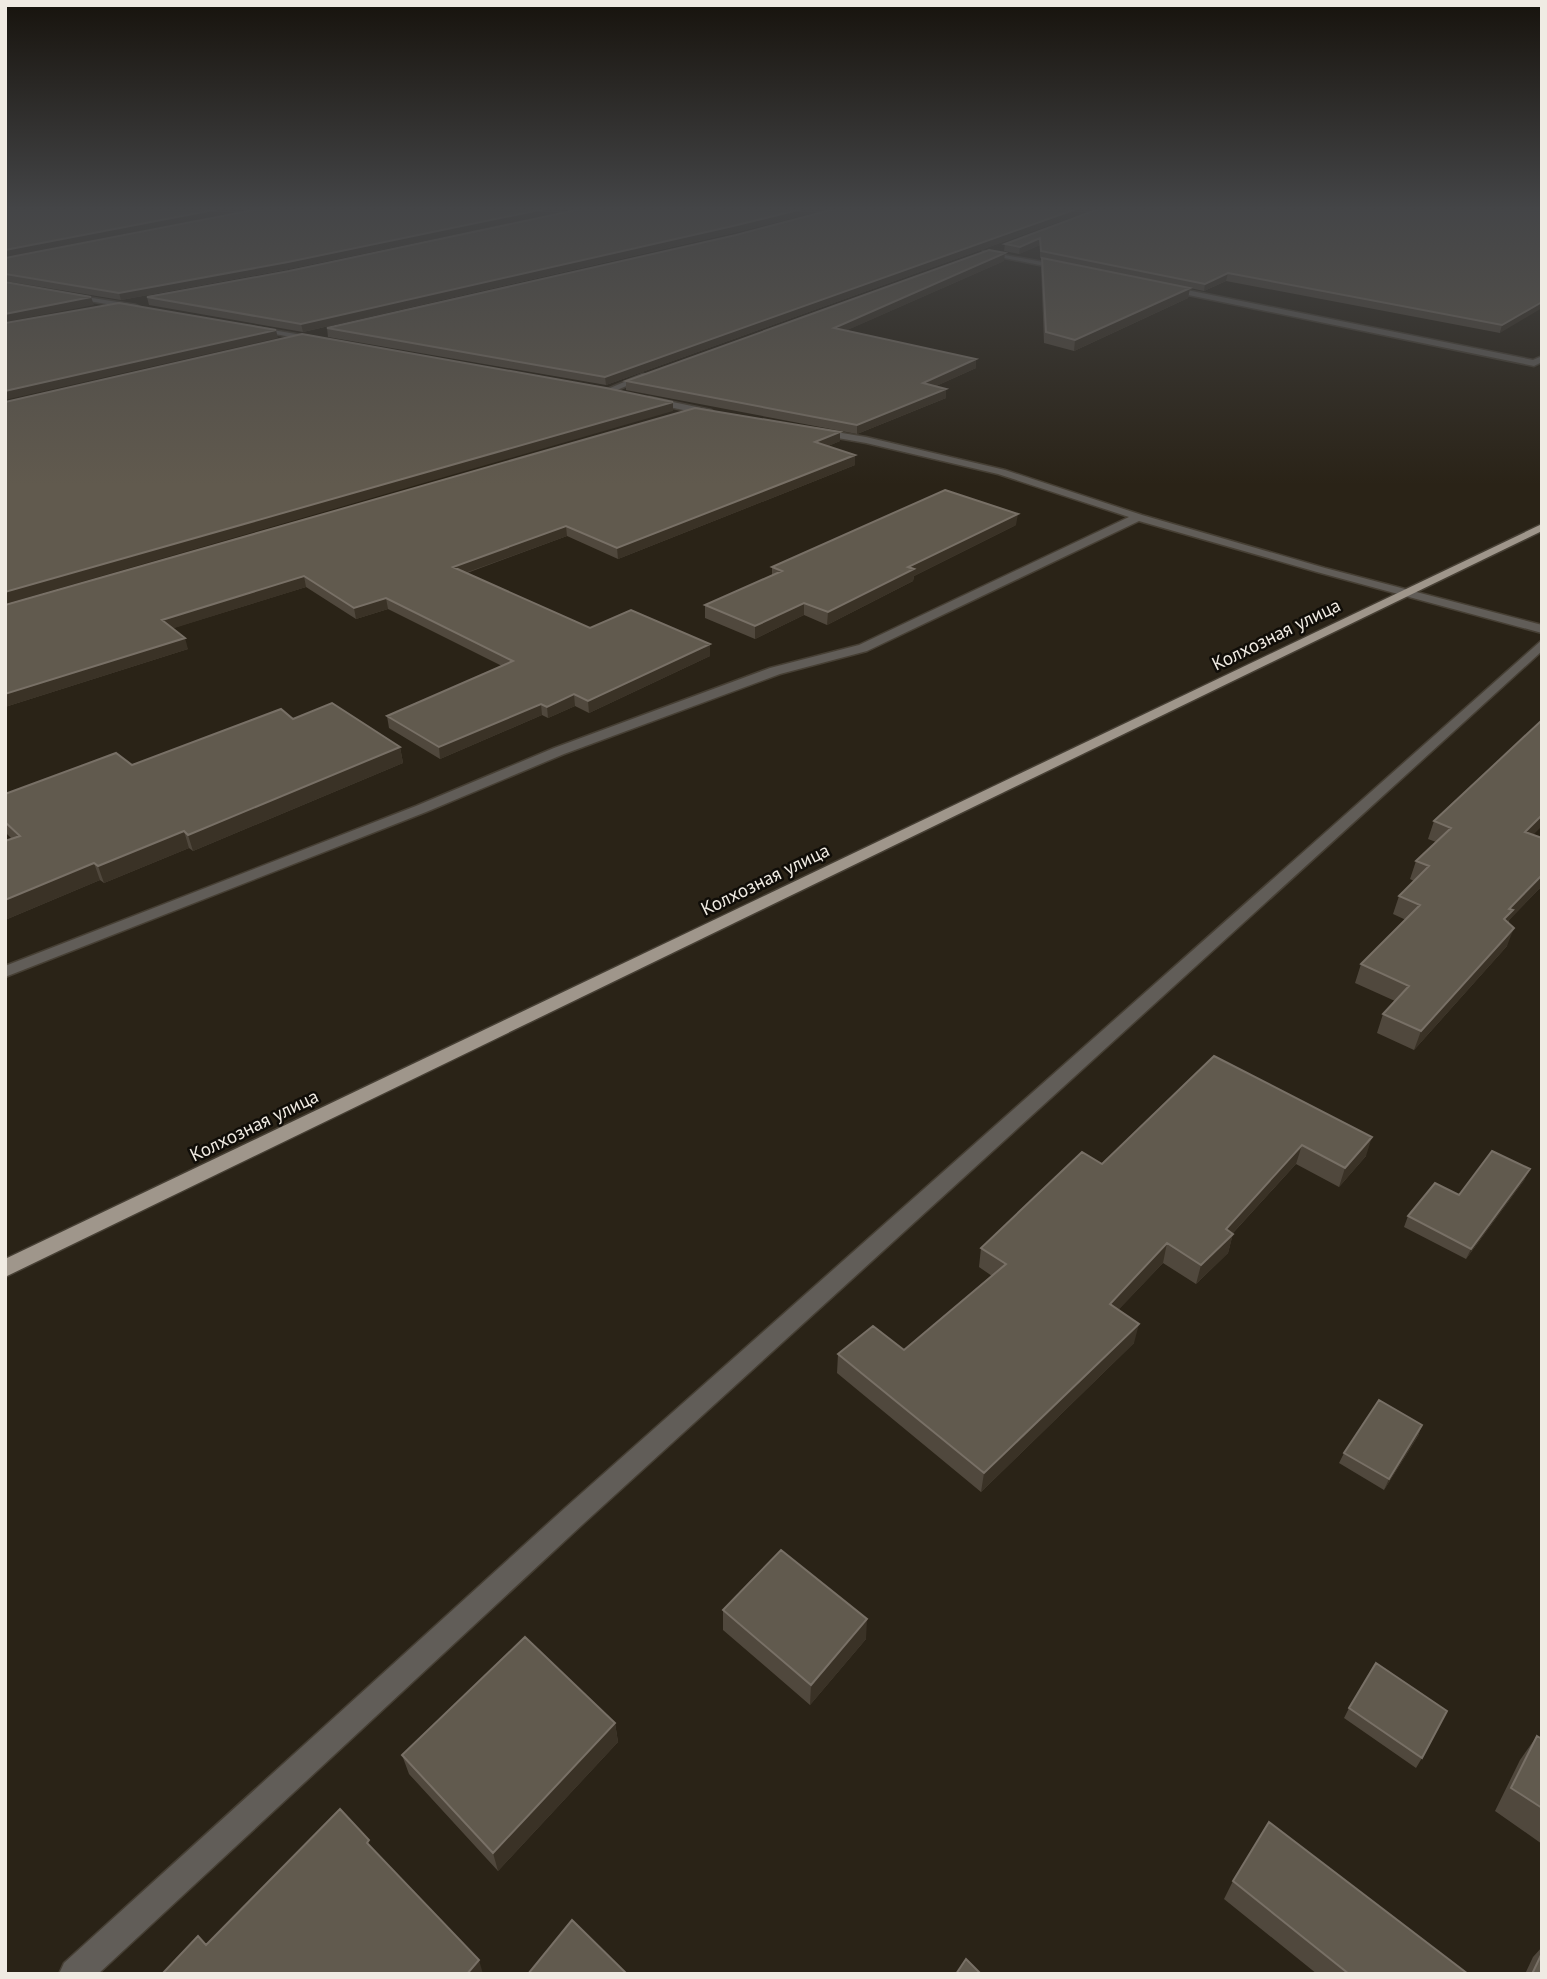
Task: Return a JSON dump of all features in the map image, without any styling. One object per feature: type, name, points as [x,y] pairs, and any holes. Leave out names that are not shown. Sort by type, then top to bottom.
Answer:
[{"type":"main road","name":"Колхозная улица","points":[[5,1269],[1542,527]]},
{"type":"street","points":[[96,300],[123,305],[149,305]]},
{"type":"street","points":[[1227,300],[1539,362]]},
{"type":"street","points":[[97,310],[123,305]]},
{"type":"street","points":[[239,326],[303,337]]},
{"type":"street","points":[[276,343],[303,337],[330,336]]},
{"type":"street","points":[[607,391],[659,372]]},
{"type":"street","points":[[594,388],[721,415]]},
{"type":"street","points":[[668,418],[695,411]]},
{"type":"street","points":[[800,429],[866,440],[1000,472],[1138,517],[1406,594],[1542,629]]},
{"type":"street","points":[[5,972],[421,810],[559,751],[775,671],[863,648],[1138,517]]},
{"type":"street","points":[[75,1974],[573,1516],[1542,644]]},
{"type":"building","points":[[5,300],[74,300],[5,314]]},
{"type":"building","points":[[166,300],[405,300],[301,324]]},
{"type":"building","points":[[449,300],[820,300],[605,377],[327,328]]},
{"type":"building","points":[[849,300],[897,300],[834,328],[976,359],[923,383],[946,389],[857,425],[626,381]]},
{"type":"building","points":[[1044,300],[1163,300],[1075,340],[1046,332]]},
{"type":"building","points":[[1372,300],[1542,300],[1502,325]]},
{"type":"building","points":[[119,303],[276,330],[5,391],[5,323]]},
{"type":"building","points":[[302,334],[673,402],[5,592],[5,402]]},
{"type":"building","points":[[695,408],[840,432],[815,442],[855,455],[617,548],[566,526],[453,567],[590,628],[631,610],[710,644],[588,701],[574,694],[547,707],[541,704],[439,747],[387,716],[513,661],[386,598],[354,608],[304,576],[162,620],[185,638],[5,694],[5,605]]},
{"type":"building","points":[[945,490],[1018,514],[908,567],[914,569],[828,612],[804,603],[755,626],[705,605],[782,571],[772,567]]},
{"type":"building","points":[[332,703],[400,747],[188,835],[184,831],[98,866],[94,863],[5,900],[5,841],[20,836],[5,822],[5,794],[116,753],[132,765],[281,709],[293,719]]},
{"type":"building","points":[[1542,720],[1542,815],[1525,832],[1542,838],[1542,875],[1509,909],[1513,910],[1504,919],[1514,928],[1421,1031],[1383,1014],[1409,986],[1361,964],[1420,905],[1399,896],[1429,866],[1416,861],[1451,828],[1434,821]]},
{"type":"building","points":[[1214,1056],[1372,1137],[1345,1168],[1302,1145],[1226,1229],[1233,1234],[1201,1265],[1167,1243],[1110,1304],[1139,1324],[984,1473],[838,1354],[873,1326],[904,1350],[1006,1264],[981,1248],[1082,1152],[1102,1164]]},
{"type":"building","points":[[1492,1151],[1530,1169],[1471,1249],[1408,1216],[1435,1183],[1459,1195]]},
{"type":"building","points":[[1379,1400],[1422,1425],[1389,1479],[1344,1453]]},
{"type":"building","points":[[781,1550],[867,1619],[811,1685],[723,1610]]},
{"type":"building","points":[[525,1637],[615,1723],[493,1853],[402,1755]]},
{"type":"building","points":[[1376,1663],[1447,1711],[1422,1758],[1349,1708]]},
{"type":"building","points":[[1537,1736],[1542,1739],[1542,1808],[1511,1788]]},
{"type":"building","points":[[340,1809],[369,1840],[367,1843],[479,1960],[467,1974],[162,1974],[198,1936],[206,1945]]},
{"type":"building","points":[[1269,1822],[1468,1974],[1349,1974],[1233,1881]]},
{"type":"building","points":[[572,1920],[627,1974],[528,1974]]},
{"type":"building","points":[[1542,1953],[1542,1974],[1532,1974]]},
{"type":"building","points":[[966,1959],[981,1974],[956,1974]]}]
